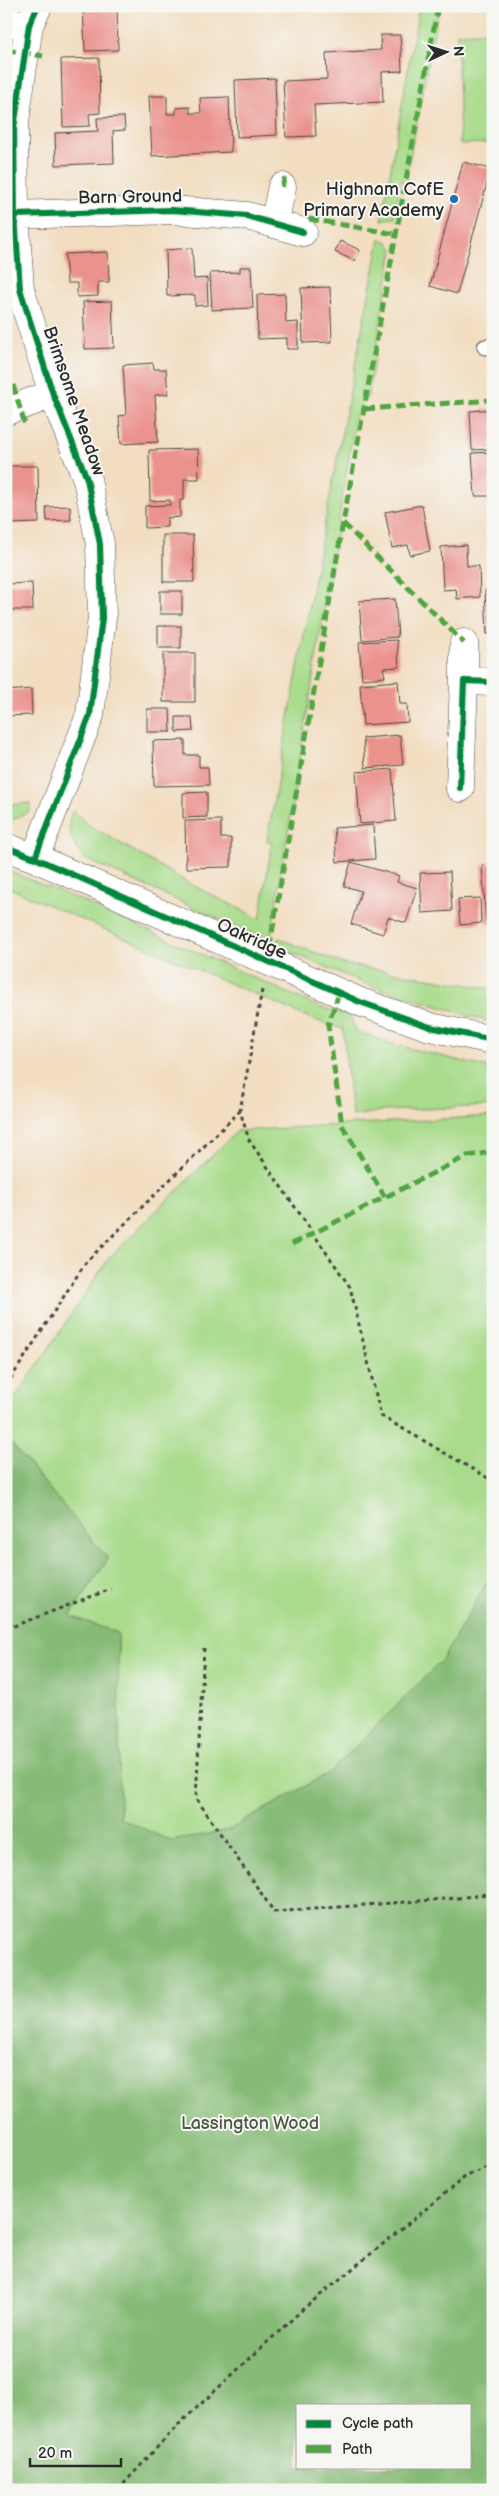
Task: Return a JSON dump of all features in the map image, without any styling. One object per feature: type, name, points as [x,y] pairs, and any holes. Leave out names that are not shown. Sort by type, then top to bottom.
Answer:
[{"type":"street","name":"Brimsome Meadow","points":[[24,18],[14,128],[15,215],[20,289],[53,394],[87,479],[100,544],[102,618],[90,715],[35,858]]},
{"type":"street","points":[[274,224],[282,187]]},
{"type":"street","name":"Barn Ground","points":[[15,215],[172,210],[247,216],[302,232]]},
{"type":"street","points":[[6,411],[53,394]]},
{"type":"street","points":[[460,788],[464,643]]},
{"type":"street","points":[[464,681],[493,682]]},
{"type":"street","name":"Oakridge","points":[[6,847],[35,858],[360,1002],[413,1020],[493,1040]]},
{"type":"path","points":[[267,962],[240,1111],[249,1140],[350,1288],[381,1416],[493,1481]]},
{"type":"path","points":[[6,1386],[86,1262],[240,1111]]},
{"type":"path","points":[[6,1628],[111,1588]]},
{"type":"path","points":[[204,1648],[196,1798],[274,1912],[458,1898],[493,1893]]},
{"type":"path","points":[[118,2490],[176,2428],[302,2310],[466,2177],[493,2164]]},
{"type":"green space","points":[[419,6],[439,6],[406,178],[400,182],[395,217],[382,220]]},
{"type":"green space","points":[[493,31],[493,143],[460,144],[457,33]]},
{"type":"green space","points":[[380,239],[388,242],[393,249],[368,396],[356,413],[270,942],[83,858],[73,841],[69,829],[70,816],[73,810],[87,824],[192,885],[260,919],[272,842],[267,841],[280,766],[350,389]]},
{"type":"green space","points":[[31,803],[30,811],[6,823],[6,805]]},
{"type":"green space","points":[[6,870],[80,900],[317,1006],[351,1016],[355,1031],[396,1045],[493,1069],[493,1106],[382,1111],[352,1116],[343,1029],[314,1020],[14,890],[6,886]]},
{"type":"green space","points":[[278,938],[344,964],[493,989],[493,1023],[368,985],[276,946]]},
{"type":"green space","points":[[493,1116],[493,1572],[442,1660],[330,1772],[229,1830],[171,1841],[120,1819],[118,1633],[70,1616],[108,1559],[6,1437],[6,1412],[109,1258],[237,1131]]},
{"type":"green space","name":"Lassington Wood","points":[[6,1437],[108,1559],[70,1616],[118,1633],[120,1818],[171,1841],[229,1830],[330,1772],[442,1660],[493,1572],[493,2490],[6,2490]]},
{"type":"building","points":[[83,6],[117,6],[118,50],[85,51]]},
{"type":"building","points":[[380,35],[400,35],[402,71],[382,72],[383,102],[314,105],[316,136],[286,137],[283,81],[327,79],[326,53],[381,50]]},
{"type":"building","points":[[99,58],[100,113],[89,114],[90,126],[63,127],[61,59]]},
{"type":"building","points":[[275,78],[277,135],[237,137],[235,80]]},
{"type":"building","points":[[149,96],[167,96],[167,114],[176,114],[176,108],[190,107],[190,113],[201,113],[200,98],[229,97],[231,152],[152,156]]},
{"type":"building","points":[[124,117],[125,130],[113,131],[114,163],[56,165],[55,133],[98,131],[97,118]]},
{"type":"building","points":[[463,162],[491,169],[457,294],[430,286]]},
{"type":"building","points":[[340,241],[360,250],[355,261],[335,252]]},
{"type":"building","points":[[192,248],[194,279],[207,278],[208,305],[195,306],[195,295],[167,296],[166,250]]},
{"type":"building","points":[[108,252],[109,282],[98,282],[98,296],[77,297],[77,283],[67,283],[65,254]]},
{"type":"building","points":[[240,267],[251,267],[253,308],[212,310],[210,273],[240,272]]},
{"type":"building","points":[[330,287],[332,342],[303,343],[301,288]]},
{"type":"building","points":[[285,294],[286,323],[298,322],[298,349],[287,349],[287,338],[258,339],[257,295]]},
{"type":"building","points":[[112,301],[114,348],[85,349],[83,302]]},
{"type":"building","points":[[153,363],[154,369],[166,369],[168,394],[155,395],[158,442],[121,444],[119,416],[126,415],[123,365]]},
{"type":"building","points":[[493,409],[493,449],[472,450],[470,411]]},
{"type":"building","points":[[198,449],[199,479],[184,479],[184,500],[180,500],[180,517],[167,518],[167,527],[145,528],[145,506],[170,505],[170,500],[150,501],[149,450]]},
{"type":"building","points":[[493,452],[493,496],[475,496],[472,453]]},
{"type":"building","points":[[10,466],[38,466],[39,523],[11,524]]},
{"type":"building","points":[[422,505],[430,551],[410,555],[408,545],[392,548],[385,512]]},
{"type":"building","points":[[70,506],[71,520],[47,521],[46,507]]},
{"type":"building","points":[[163,535],[193,535],[194,582],[163,582]]},
{"type":"building","points":[[466,545],[467,566],[479,566],[480,597],[457,599],[456,589],[443,590],[441,547]]},
{"type":"building","points":[[32,583],[33,610],[6,610],[6,584]]},
{"type":"building","points":[[485,590],[493,590],[493,634],[487,634]]},
{"type":"building","points":[[160,591],[182,591],[182,614],[160,614]]},
{"type":"building","points":[[395,599],[398,637],[362,640],[359,601]]},
{"type":"building","points":[[158,626],[181,626],[181,648],[158,648]]},
{"type":"building","points":[[397,640],[399,667],[383,668],[385,677],[362,679],[359,642]]},
{"type":"building","points":[[163,653],[195,653],[195,702],[163,702]]},
{"type":"building","points":[[398,681],[400,704],[407,704],[408,722],[363,725],[360,684]]},
{"type":"building","points":[[31,689],[32,715],[6,716],[6,691]]},
{"type":"building","points":[[147,709],[170,709],[171,732],[147,732]]},
{"type":"building","points":[[176,717],[192,717],[193,731],[176,732]]},
{"type":"building","points":[[400,735],[403,765],[365,768],[363,738]]},
{"type":"building","points":[[185,740],[185,755],[199,755],[199,767],[208,767],[209,785],[154,786],[153,741]]},
{"type":"building","points":[[392,769],[396,821],[360,824],[356,772]]},
{"type":"building","points":[[207,792],[207,817],[183,818],[183,793]]},
{"type":"building","points":[[221,820],[221,838],[231,838],[231,867],[186,868],[185,821]]},
{"type":"building","points":[[373,825],[375,859],[337,862],[334,828]]},
{"type":"building","points":[[351,862],[399,876],[397,882],[417,888],[406,923],[388,917],[383,934],[351,924],[361,891],[344,886]]},
{"type":"building","points":[[493,864],[493,927],[486,921],[482,865]]},
{"type":"building","points":[[450,872],[452,911],[422,913],[420,873]]},
{"type":"building","points":[[480,898],[481,923],[460,925],[458,899]]},
{"type":"marked path","points":[[267,962],[343,523],[438,6]]},
{"type":"marked path","points":[[6,50],[43,56]]},
{"type":"marked path","points":[[282,187],[286,173]]},
{"type":"marked path","points":[[309,219],[396,234]]},
{"type":"marked path","points":[[13,385],[26,428]]},
{"type":"marked path","points":[[365,409],[493,400]]},
{"type":"marked path","points":[[343,523],[464,643]]},
{"type":"marked path","points":[[339,993],[328,1025],[342,1125],[385,1197]]},
{"type":"marked path","points":[[292,1244],[467,1156],[493,1152]]},
{"type":"cycle path","points":[[35,858],[90,715],[102,618],[100,544],[87,479],[53,394],[20,289],[15,215],[14,128],[29,25],[38,6]]},
{"type":"cycle path","points":[[15,215],[172,210],[247,216],[303,232]]},
{"type":"cycle path","points":[[460,788],[464,681],[493,682]]},
{"type":"cycle path","points":[[6,847],[35,858],[360,1002],[430,1027],[493,1040]]},
{"type":"place","name":"Highnam CofE Primary Academy","points":[[454,199]]}]
